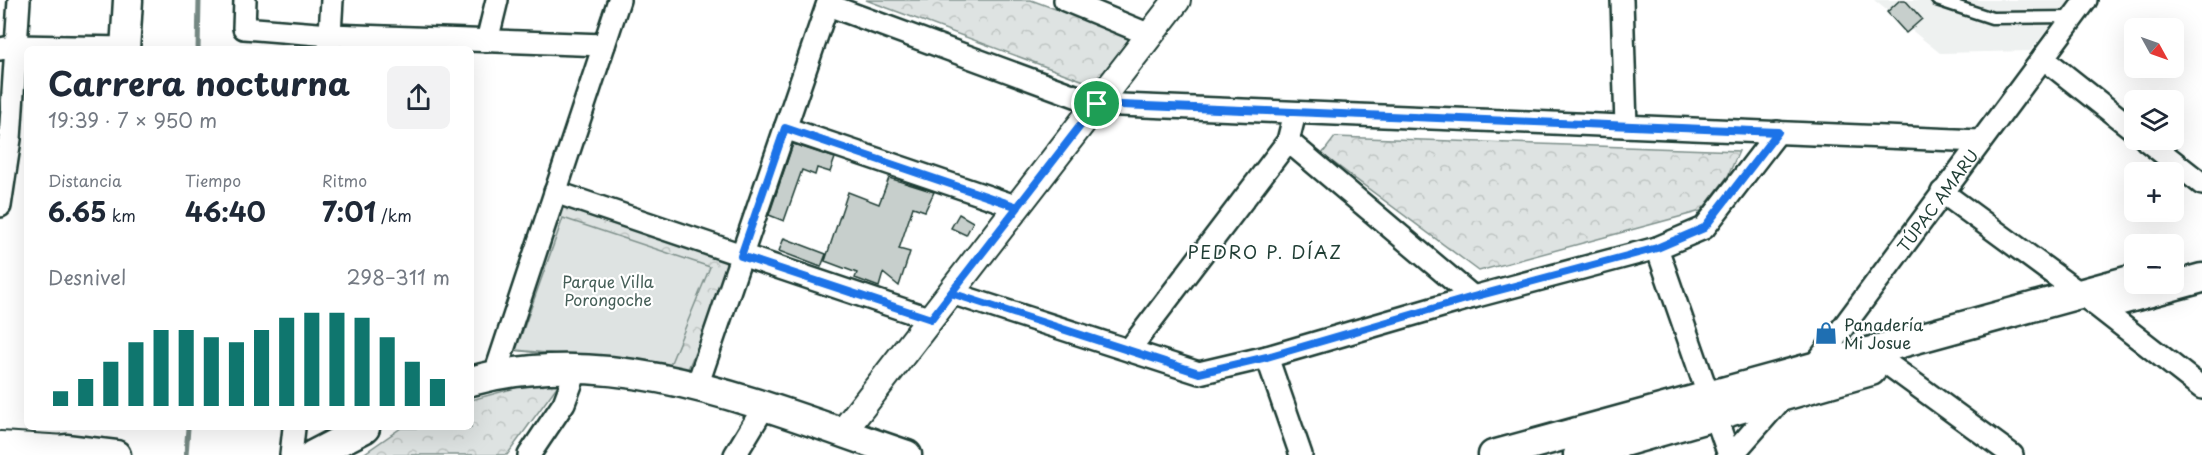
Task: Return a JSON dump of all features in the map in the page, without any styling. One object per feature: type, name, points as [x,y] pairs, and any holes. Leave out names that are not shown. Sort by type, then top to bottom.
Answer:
[{"type":"main road","points":[[125,46],[128,0]]},
{"type":"main road","points":[[2184,266],[2202,261]]},
{"type":"main road","points":[[1493,455],[1712,406],[1783,396],[1886,357],[2089,300],[2202,278]]},
{"type":"main road","points":[[2089,300],[2124,284]]},
{"type":"main road","points":[[1578,455],[1816,366],[1886,357]]},
{"type":"main road","points":[[483,377],[578,366],[697,386],[907,455]]},
{"type":"main road","points":[[313,455],[361,430]]},
{"type":"main road","points":[[67,444],[116,455]]},
{"type":"street","points":[[0,206],[10,139],[8,48],[19,0]]},
{"type":"street","points":[[244,0],[244,28],[329,42],[488,40],[604,45]]},
{"type":"street","points":[[329,42],[332,0]]},
{"type":"street","points":[[488,40],[497,0]]},
{"type":"street","points":[[483,377],[555,192],[619,0]]},
{"type":"street","points":[[1065,0],[1150,35]]},
{"type":"street","points":[[1622,0],[1626,126]]},
{"type":"street","name":"TÚPAC AMARU","points":[[1731,455],[1783,396],[1816,366],[1942,192],[2086,0]]},
{"type":"street","points":[[697,386],[828,3],[1097,104],[1980,141]]},
{"type":"street","points":[[842,433],[1172,4]]},
{"type":"street","points":[[8,48],[24,48]]},
{"type":"street","points":[[2043,58],[2124,122]]},
{"type":"street","points":[[1129,350],[1288,141],[1295,113]]},
{"type":"street","points":[[785,128],[1018,207]]},
{"type":"street","points":[[951,293],[1199,373],[1267,357],[1473,297],[1657,248],[1704,228],[1778,132]]},
{"type":"street","points":[[1288,141],[1473,297]]},
{"type":"street","points":[[2159,150],[2202,184]]},
{"type":"street","points":[[555,192],[931,319]]},
{"type":"street","points":[[1942,192],[2089,300],[2202,388]]},
{"type":"street","points":[[1657,248],[1731,455]]},
{"type":"street","points":[[1267,357],[1301,455]]},
{"type":"street","points":[[1886,357],[2012,455]]},
{"type":"street","points":[[529,455],[564,403],[578,366]]},
{"type":"street","points":[[735,455],[764,407]]},
{"type":"street","points":[[291,455],[294,430]]},
{"type":"street","points":[[0,445],[67,444]]},
{"type":"lane","points":[[1937,0],[1992,18],[2072,17]]},
{"type":"shaded area","points":[[1874,0],[2071,0],[2030,51],[1940,53]]},
{"type":"green space","points":[[866,0],[1031,0],[1132,37],[1095,85]]},
{"type":"green space","points":[[1335,137],[1739,151],[1728,176],[1701,211],[1479,271],[1322,154]]},
{"type":"green space","name":"Parque Villa Porongoche","points":[[563,202],[735,258],[688,369],[513,350]]},
{"type":"green space","name":"Parque Villa Porongoche","points":[[563,218],[710,267],[670,365],[516,350]]},
{"type":"green space","points":[[566,374],[507,455],[362,455],[398,430],[474,430],[474,399]]},
{"type":"building","points":[[1900,0],[1905,0],[1922,19],[1906,33],[1887,12]]},
{"type":"building","points":[[793,144],[835,158],[830,172],[817,168],[815,175],[802,170],[784,221],[769,215]]},
{"type":"building","points":[[889,178],[934,192],[925,211],[913,207],[899,249],[910,252],[899,286],[883,273],[879,287],[855,278],[857,273],[825,261],[848,192],[879,204]]},
{"type":"building","points":[[959,214],[973,222],[966,235],[951,228]]},
{"type":"building","points":[[784,238],[826,254],[821,267],[779,251]]},
{"type":"waterway","points":[[198,46],[199,0]]},
{"type":"waterway","points":[[186,455],[188,430]]},
{"type":"place","name":"Panadería Mi Josue","points":[[1826,333]]},
{"type":"district","name":"PEDRO P. DÍAZ","points":[[1265,251]]},
{"type":"route","points":[[1097,104],[1018,207],[951,293],[931,319],[741,256],[785,128],[1018,207],[984,250],[951,293],[1199,373],[1267,357],[1473,297],[1657,248],[1704,228],[1778,132],[1097,104]]}]
